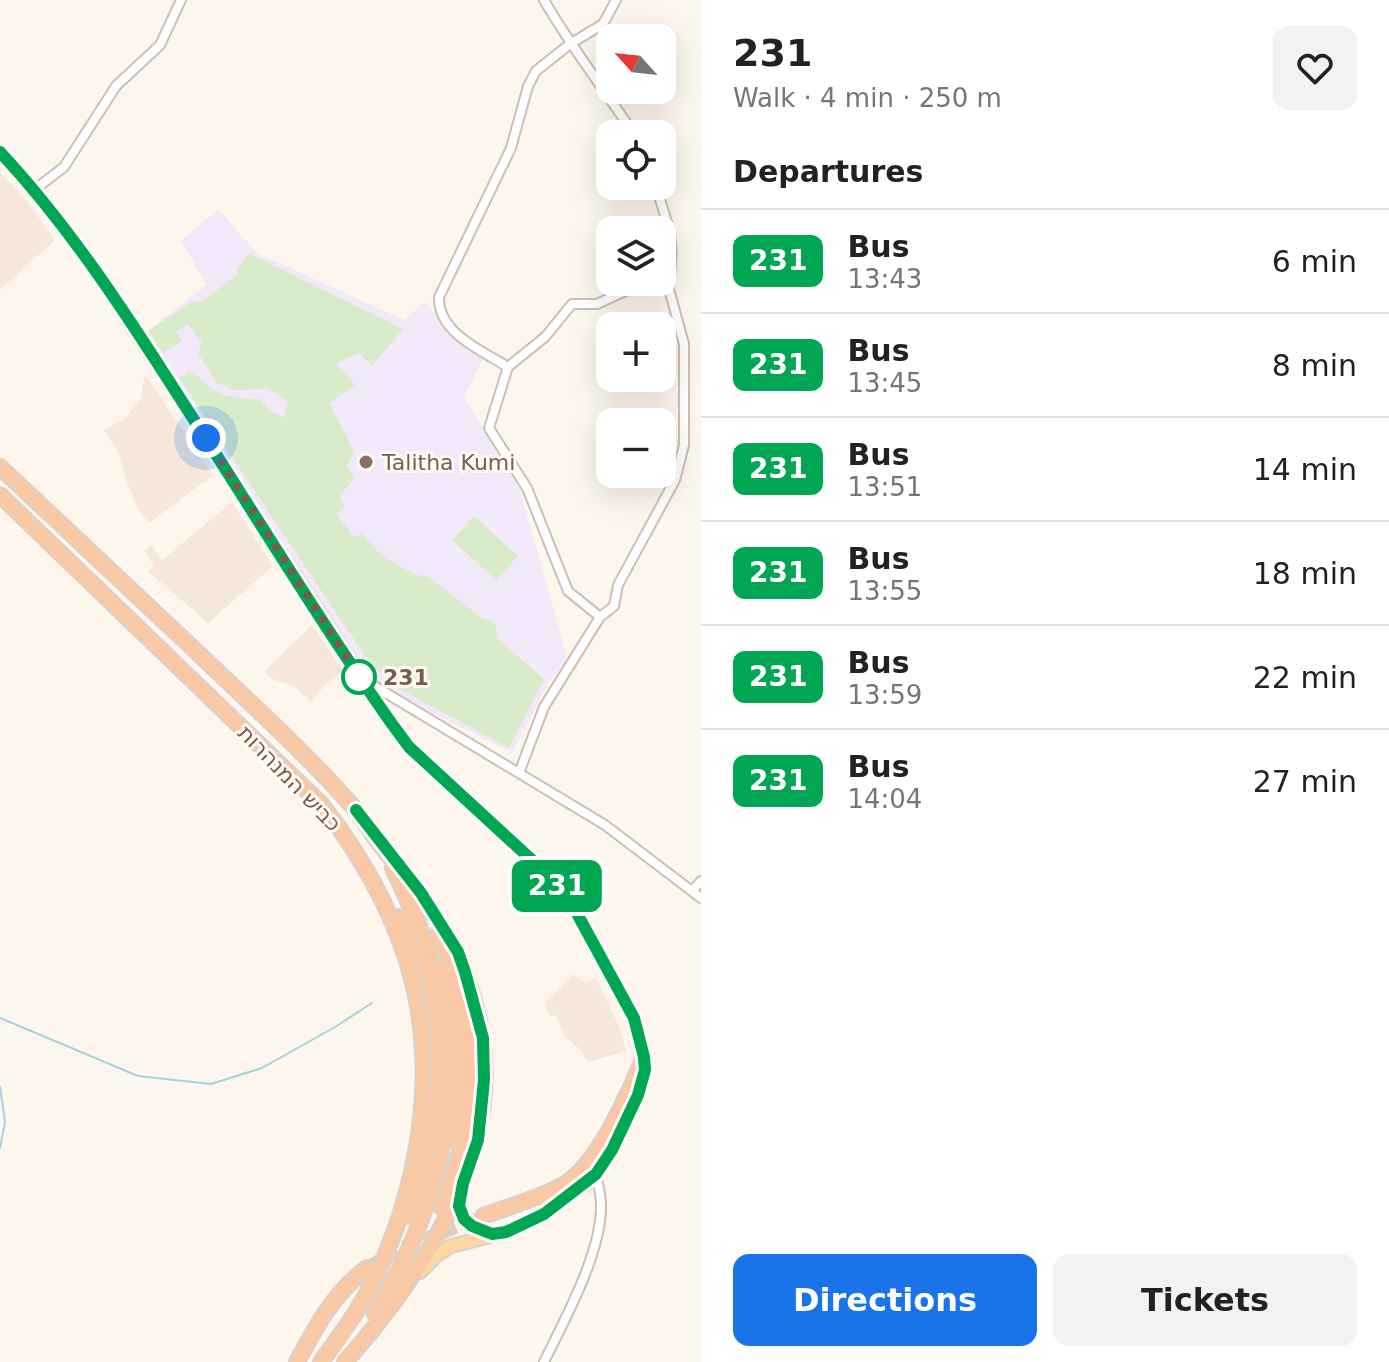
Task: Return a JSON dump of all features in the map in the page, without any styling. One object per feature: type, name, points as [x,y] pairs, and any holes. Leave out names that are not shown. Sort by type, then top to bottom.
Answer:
[{"type":"highway","name":"כביש המנהרות","points":[[0,467],[277,729],[356,810],[387,852]]},
{"type":"highway","name":"כביש המנהרות","points":[[0,495],[322,805],[381,887],[414,942],[431,989],[452,1028]]},
{"type":"highway","points":[[377,1326],[434,1209],[443,1180],[460,1093],[445,950],[405,874],[387,852]]},
{"type":"highway","points":[[321,1362],[384,1266],[420,1188],[433,1144],[452,1028],[436,972],[387,852]]},
{"type":"highway","points":[[345,1362],[377,1326],[423,1258],[463,1183],[478,1140],[484,1055],[452,1028]]},
{"type":"highway","points":[[345,1362],[382,1303],[405,1258],[435,1178],[444,1139],[452,1028]]},
{"type":"highway","points":[[483,1216],[559,1188],[579,1173],[595,1155],[644,1057]]},
{"type":"highway","points":[[297,1362],[329,1305],[347,1284],[367,1268]]},
{"type":"main road","points":[[0,152],[61,223],[161,367],[364,684],[409,747],[548,875],[574,908],[634,1018],[645,1070],[638,1095],[612,1150],[596,1174],[532,1221],[460,1243],[437,1255],[377,1326]]},
{"type":"main road","points":[[463,1183],[459,1206],[464,1219],[492,1234]]},
{"type":"street","points":[[34,190],[64,167],[116,86],[160,45],[181,0]]},
{"type":"street","points":[[544,0],[570,44],[625,120]]},
{"type":"street","points":[[508,367],[453,330],[438,308],[439,297],[511,148],[528,86],[536,71],[570,44],[603,24],[616,0]]},
{"type":"street","points":[[600,617],[568,591],[527,488],[489,428],[508,367],[545,337],[572,304],[597,304],[614,296]]},
{"type":"street","points":[[519,773],[544,707],[600,617],[614,606],[618,585],[681,464],[686,423],[684,344],[671,296]]},
{"type":"street","points":[[364,684],[376,687],[605,825],[701,898]]},
{"type":"street","points":[[692,891],[701,881]]},
{"type":"street","points":[[544,1362],[574,1298],[596,1238],[601,1203],[596,1174]]},
{"type":"shaded area","points":[[0,172],[27,201],[55,240],[0,290]]},
{"type":"shaded area","name":"Talitha Kumi","points":[[218,209],[257,253],[404,320],[425,302],[459,342],[484,357],[464,397],[520,489],[568,661],[551,678],[512,753],[385,689],[348,650],[145,333],[207,285],[181,241]]},
{"type":"shaded area","points":[[145,374],[213,475],[150,522],[142,516],[128,486],[118,451],[103,430],[123,420],[140,400]]},
{"type":"shaded area","points":[[232,502],[273,566],[208,623],[148,571],[154,566],[144,551],[151,545],[162,560]]},
{"type":"shaded area","points":[[312,625],[343,671],[311,701],[292,685],[274,680],[264,672]]},
{"type":"shaded area","points":[[573,974],[586,983],[596,978],[619,1026],[626,1051],[588,1062],[580,1049],[565,1037],[556,1016],[549,1015],[545,1003]]},
{"type":"green space","points":[[249,253],[403,329],[372,366],[359,353],[336,364],[355,385],[329,403],[355,453],[347,465],[354,479],[339,496],[345,507],[336,514],[354,537],[362,534],[382,556],[414,574],[430,578],[482,618],[494,621],[499,640],[544,679],[509,748],[392,685],[365,656],[179,378],[189,371],[220,394],[260,399],[268,409],[283,418],[288,401],[268,388],[237,391],[217,383],[198,353],[202,343],[188,324],[176,332],[182,341],[163,353],[148,331],[190,303],[202,301],[238,274],[236,271]]},
{"type":"green space","points":[[474,516],[518,556],[496,580],[452,540]]},
{"type":"waterway","points":[[0,1018],[138,1076],[211,1084],[262,1068],[372,1003]]},
{"type":"waterway","points":[[0,1087],[5,1122],[0,1148]]},
{"type":"tunnel","points":[[367,1268],[403,1248],[483,1216]]},
{"type":"bus line","name":"231","points":[[0,152],[48,206],[97,273],[392,724],[409,747],[548,875],[574,908],[634,1018],[644,1057],[643,1082],[612,1150],[589,1182],[544,1214],[506,1232],[492,1234],[472,1226],[460,1212],[463,1183],[478,1140],[484,1055],[472,993],[458,952],[421,893],[356,810]]},
{"type":"place","name":"Talitha Kumi","points":[[366,462]]},
{"type":"place","name":"231","points":[[359,677]]},
{"type":"route","points":[[206,438],[364,684],[359,677]]}]
